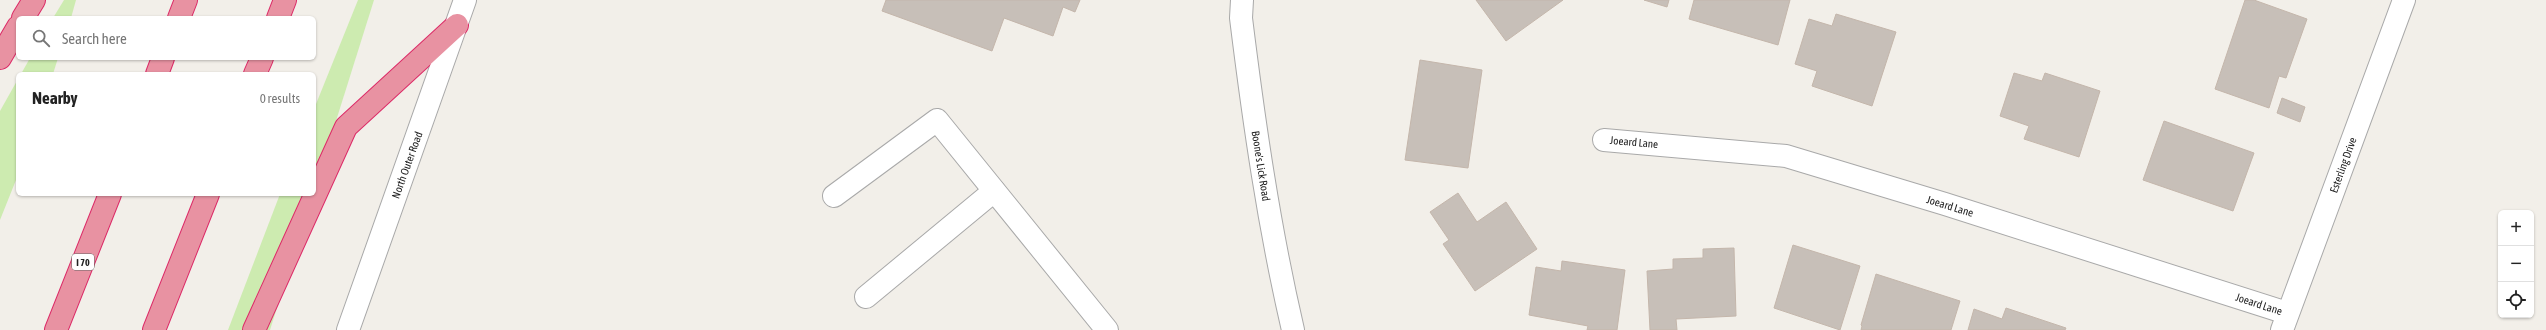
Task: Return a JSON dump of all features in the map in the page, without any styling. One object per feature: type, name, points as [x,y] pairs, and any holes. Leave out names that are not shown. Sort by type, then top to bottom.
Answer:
[{"type":"highway","points":[[24,16],[34,0]]},
{"type":"highway","points":[[180,16],[186,0]]},
{"type":"highway","points":[[279,16],[285,0]]},
{"type":"highway","points":[[316,193],[346,127],[457,25]]},
{"type":"highway","points":[[0,58],[16,30]]},
{"type":"highway","points":[[158,72],[162,60]]},
{"type":"highway","points":[[256,72],[261,60]]},
{"type":"highway","name":"I 70","points":[[56,330],[109,196]]},
{"type":"highway","points":[[154,330],[207,196]]},
{"type":"highway","points":[[254,330],[315,196]]},
{"type":"street","name":"North Outer Road","points":[[348,330],[465,0]]},
{"type":"street","name":"Boone's Lick Road","points":[[1242,0],[1241,18],[1258,147],[1281,277],[1293,330]]},
{"type":"street","name":"Esterling Drive","points":[[2285,322],[2404,0]]},
{"type":"street","points":[[834,196],[937,120],[1107,330]]},
{"type":"street","name":"Joeard Lane","points":[[1604,140],[1786,156],[1946,204],[2285,322]]},
{"type":"street","points":[[866,297],[994,190]]},
{"type":"green space","points":[[64,0],[76,0],[72,16],[54,16]]},
{"type":"green space","points":[[358,0],[374,0],[316,185],[316,104]]},
{"type":"green space","points":[[29,60],[57,60],[54,72],[22,72]]},
{"type":"green space","points":[[16,83],[16,180],[0,220],[0,111]]},
{"type":"green space","points":[[279,196],[312,196],[270,330],[228,330]]},
{"type":"building","points":[[886,0],[1080,0],[1075,12],[1063,7],[1053,36],[1004,18],[992,51],[882,11]]},
{"type":"building","points":[[1476,0],[1563,0],[1506,41]]},
{"type":"building","points":[[1644,0],[1669,0],[1667,7]]},
{"type":"building","points":[[1694,0],[1790,0],[1778,45],[1689,19]]},
{"type":"building","points":[[2245,0],[2254,0],[2307,19],[2286,78],[2279,76],[2269,108],[2215,89]]},
{"type":"building","points":[[1836,14],[1896,32],[1872,106],[1812,86],[1817,71],[1795,64],[1809,19],[1832,26]]},
{"type":"building","points":[[1420,60],[1482,70],[1468,168],[1405,160]]},
{"type":"building","points":[[2014,73],[2042,81],[2045,73],[2100,91],[2079,157],[2024,139],[2029,126],[2000,116]]},
{"type":"building","points":[[2282,98],[2305,107],[2300,122],[2277,113]]},
{"type":"building","points":[[2164,121],[2254,153],[2233,211],[2143,180]]},
{"type":"building","points":[[1458,193],[1477,222],[1506,202],[1537,249],[1475,291],[1443,244],[1449,240],[1430,212]]},
{"type":"building","points":[[1793,245],[1860,266],[1840,330],[1774,308]]},
{"type":"building","points":[[1734,248],[1736,316],[1676,319],[1677,330],[1650,330],[1647,271],[1673,269],[1673,259],[1703,258],[1703,249]]},
{"type":"building","points":[[1562,261],[1625,270],[1617,330],[1587,330],[1588,326],[1529,315],[1536,267],[1561,271]]},
{"type":"building","points":[[1876,274],[1960,301],[1951,330],[1861,330],[1861,325]]},
{"type":"building","points":[[2006,308],[2066,328],[2065,330],[1968,330],[1974,309],[2002,319]]}]
